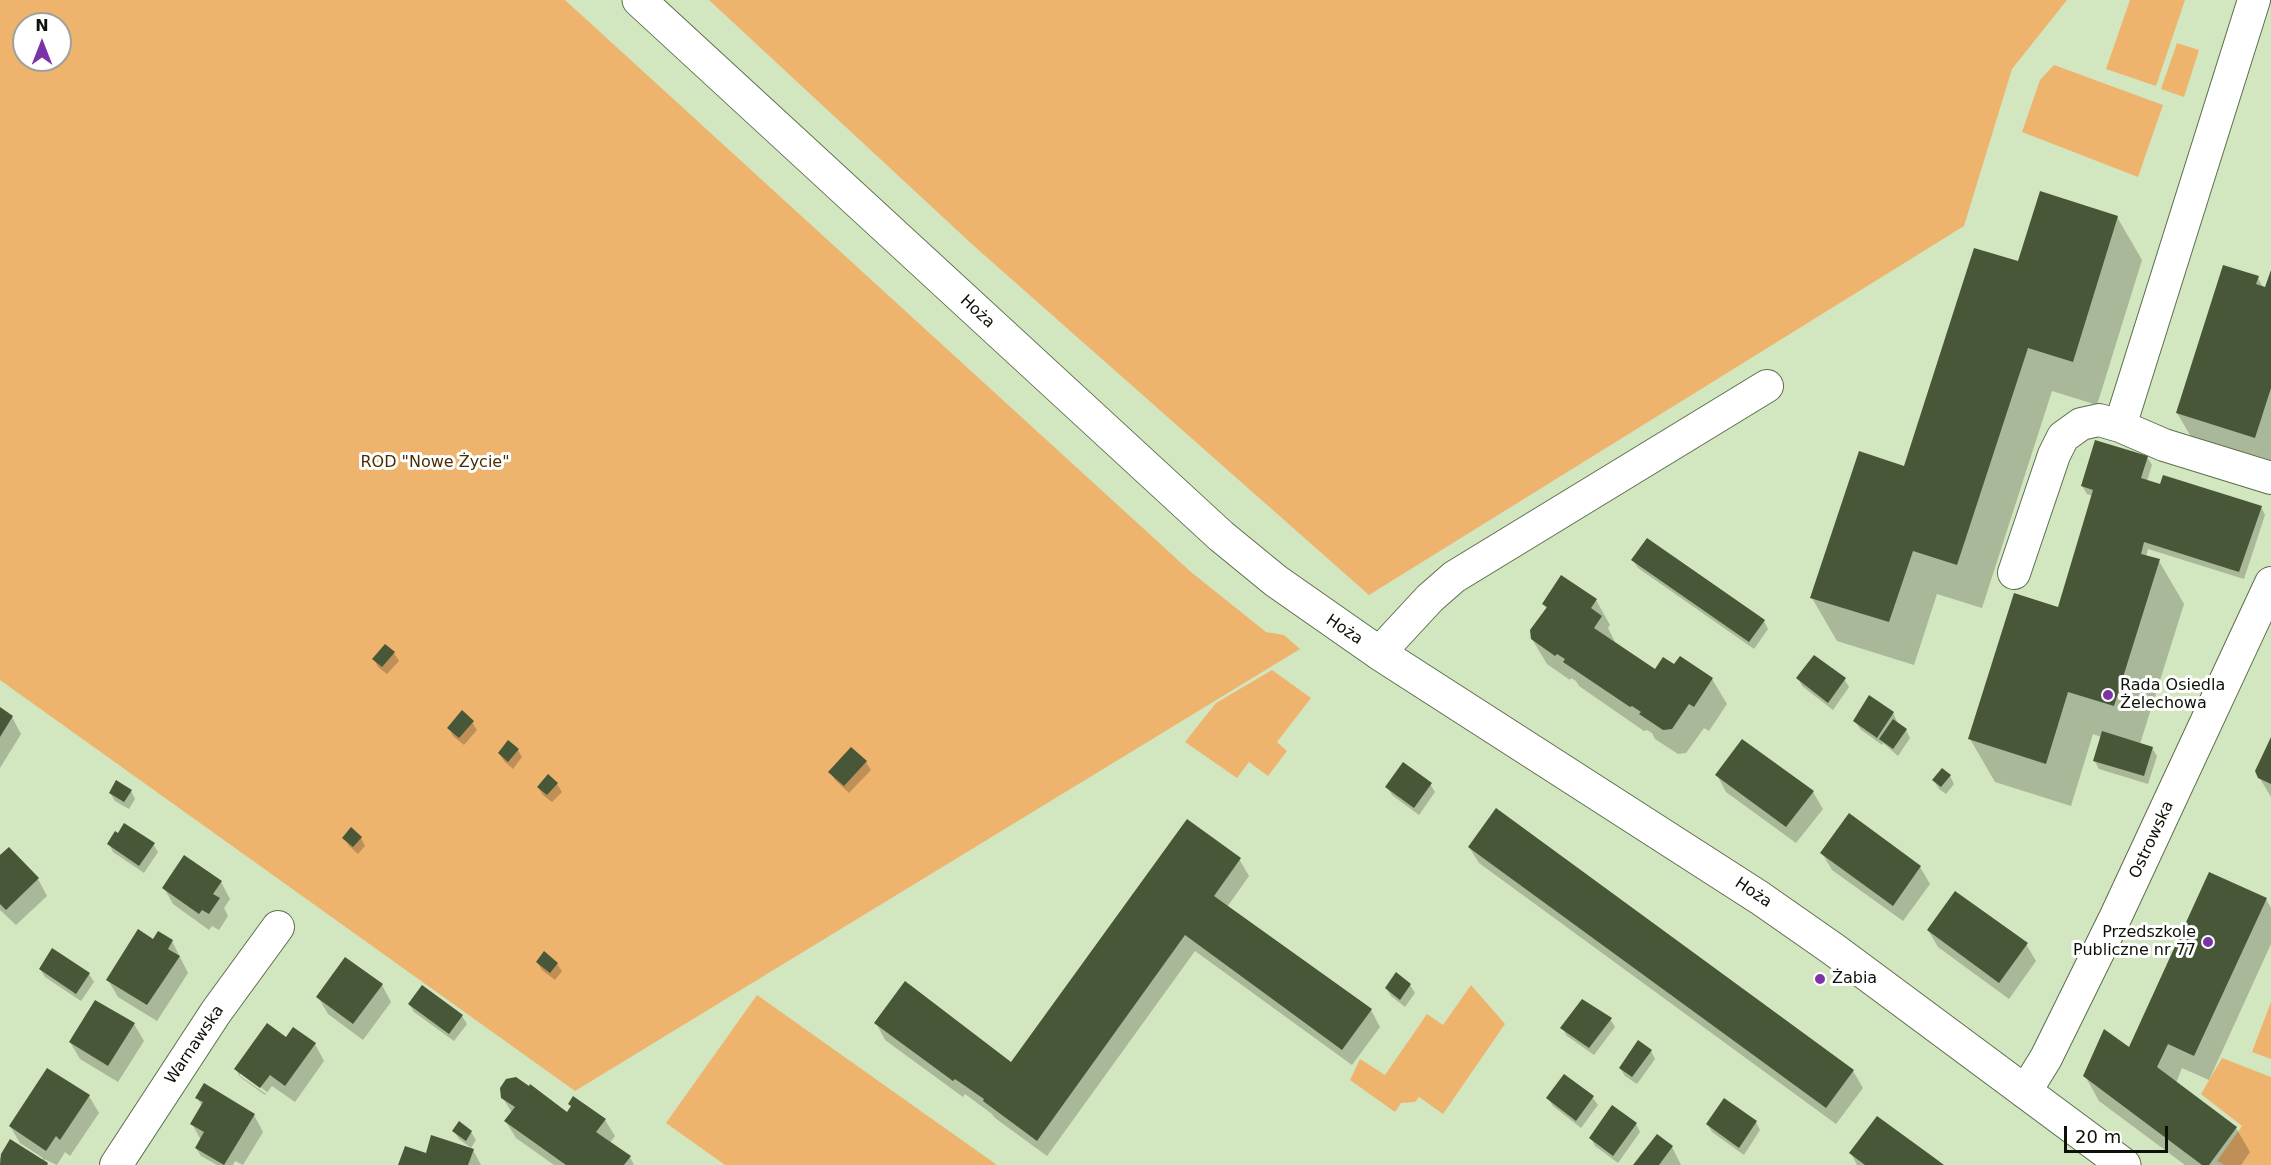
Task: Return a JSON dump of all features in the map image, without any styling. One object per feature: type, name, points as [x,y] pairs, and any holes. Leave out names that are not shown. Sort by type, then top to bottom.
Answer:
[{"type":"street","name":"Hoża","points":[[639,0],[1221,536],[1276,582],[1379,653],[1751,892],[1833,949],[2116,1163]]},
{"type":"street","points":[[2120,426],[2254,0]]},
{"type":"street","points":[[1379,653],[1430,598],[1454,578],[1767,386]]},
{"type":"street","points":[[2014,573],[2062,437],[2081,424],[2099,420],[2120,426],[2164,445],[2271,478]]},
{"type":"street","name":"Ostrowska","points":[[2025,1092],[2046,1058],[2116,916],[2271,584]]},
{"type":"street","name":"Warnawska","points":[[116,1165],[216,1012],[278,927]]},
{"type":"green space","name":"ROD \"Nowe Życie\"","points":[[0,0],[565,0],[1191,572],[1266,632],[1284,635],[1300,649],[575,1091],[0,680]]},
{"type":"green space","points":[[709,0],[2067,0],[2012,69],[1964,226],[1369,595],[974,246]]},
{"type":"green space","points":[[2130,0],[2185,0],[2156,86],[2106,69]]},
{"type":"green space","points":[[2177,43],[2199,50],[2184,97],[2161,89]]},
{"type":"green space","points":[[2054,65],[2163,105],[2138,177],[2022,132],[2040,80]]},
{"type":"green space","points":[[1272,670],[1311,698],[1277,742],[1287,751],[1268,776],[1249,762],[1237,778],[1185,742],[1216,703]]},
{"type":"green space","points":[[1471,985],[1505,1024],[1443,1114],[1419,1097],[1415,1102],[1401,1103],[1395,1112],[1350,1080],[1360,1059],[1385,1075],[1427,1014],[1443,1025]]},
{"type":"green space","points":[[757,995],[997,1165],[725,1165],[666,1123]]},
{"type":"green space","points":[[2271,1002],[2271,1059],[2252,1052]]},
{"type":"green space","points":[[2222,1058],[2271,1077],[2271,1165],[2225,1165],[2217,1161],[2242,1126],[2201,1094]]},
{"type":"building","points":[[2040,191],[2118,216],[2073,362],[2028,348],[1957,565],[1913,551],[1889,622],[1810,598],[1859,451],[1904,466],[1974,248],[2018,261]]},
{"type":"building","points":[[2223,265],[2259,276],[2256,284],[2265,287],[2271,270],[2271,388],[2255,438],[2176,413]]},
{"type":"building","points":[[2095,440],[2148,456],[2141,478],[2160,484],[2163,475],[2262,506],[2239,572],[2144,542],[2141,554],[2160,559],[2114,706],[2068,692],[2046,764],[1968,739],[2014,593],[2058,607],[2093,490],[2081,486]]},
{"type":"building","points":[[1647,538],[1765,620],[1749,642],[1631,560]]},
{"type":"building","points":[[1561,575],[1597,599],[1591,608],[1602,616],[1594,628],[1655,669],[1663,657],[1674,664],[1680,656],[1713,678],[1694,707],[1689,704],[1672,729],[1663,730],[1639,714],[1641,712],[1563,662],[1565,659],[1557,654],[1555,656],[1531,639],[1530,630],[1547,607],[1542,604]]},
{"type":"building","points":[[385,644],[395,652],[382,667],[372,659]]},
{"type":"building","points":[[1814,655],[1846,678],[1828,703],[1796,678]]},
{"type":"building","points":[[1869,695],[1894,712],[1877,738],[1853,721]]},
{"type":"building","points":[[0,707],[13,716],[0,737]]},
{"type":"building","points":[[462,710],[474,721],[459,738],[447,728]]},
{"type":"building","points":[[1893,719],[1907,729],[1893,749],[1879,739]]},
{"type":"building","points":[[2102,731],[2153,747],[2144,776],[2093,761]]},
{"type":"building","points":[[2271,737],[2271,784],[2258,778],[2255,771]]},
{"type":"building","points":[[1742,739],[1814,791],[1786,827],[1715,775]]},
{"type":"building","points":[[508,740],[519,749],[508,762],[498,753]]},
{"type":"building","points":[[851,747],[867,761],[844,786],[828,772]]},
{"type":"building","points":[[1403,762],[1432,783],[1414,808],[1385,787]]},
{"type":"building","points":[[1942,768],[1951,775],[1941,787],[1932,780]]},
{"type":"building","points":[[548,774],[558,783],[547,795],[537,787]]},
{"type":"building","points":[[116,780],[132,790],[124,802],[109,793]]},
{"type":"building","points":[[1496,808],[1854,1070],[1826,1108],[1468,847]]},
{"type":"building","points":[[1849,813],[1921,866],[1893,906],[1820,853]]},
{"type":"building","points":[[1187,819],[1241,858],[1214,896],[1372,1009],[1342,1050],[1185,935],[1037,1141],[983,1101],[984,1099],[955,1079],[953,1081],[874,1023],[905,981],[1011,1062]]},
{"type":"building","points":[[124,823],[155,843],[139,866],[107,844],[115,831],[118,833]]},
{"type":"building","points":[[351,827],[362,837],[353,847],[342,838]]},
{"type":"building","points":[[9,847],[39,878],[6,910],[0,904],[0,855]]},
{"type":"building","points":[[184,855],[222,881],[213,894],[220,898],[209,914],[202,910],[199,914],[162,888]]},
{"type":"building","points":[[2209,872],[2267,898],[2194,1056],[2168,1044],[2157,1067],[2237,1127],[2209,1165],[2202,1165],[2083,1076],[2104,1029],[2129,1047]]},
{"type":"building","points":[[1955,891],[2028,943],[1999,983],[1927,930]]},
{"type":"building","points":[[138,929],[153,939],[158,931],[173,940],[168,949],[180,956],[147,1005],[106,980]]},
{"type":"building","points":[[52,948],[90,973],[76,994],[39,969]]},
{"type":"building","points":[[544,951],[558,963],[550,973],[536,962]]},
{"type":"building","points":[[345,957],[383,984],[353,1024],[316,997]]},
{"type":"building","points":[[1396,972],[1411,984],[1400,1000],[1385,988]]},
{"type":"building","points":[[422,985],[463,1015],[449,1034],[408,1004]]},
{"type":"building","points":[[1582,999],[1612,1018],[1589,1048],[1560,1028]]},
{"type":"building","points":[[95,1000],[135,1023],[108,1066],[69,1042]]},
{"type":"building","points":[[267,1023],[286,1037],[293,1027],[316,1043],[285,1086],[270,1075],[260,1088],[234,1069]]},
{"type":"building","points":[[1638,1040],[1652,1050],[1632,1077],[1619,1068]]},
{"type":"building","points":[[47,1068],[90,1095],[60,1140],[56,1136],[46,1151],[9,1126]]},
{"type":"building","points":[[1564,1074],[1594,1096],[1576,1121],[1546,1098]]},
{"type":"building","points":[[516,1077],[529,1086],[530,1084],[567,1112],[571,1106],[568,1104],[573,1096],[606,1119],[596,1132],[631,1156],[624,1165],[566,1165],[504,1121],[515,1107],[501,1098],[500,1088],[506,1079]]},
{"type":"building","points":[[204,1083],[255,1114],[224,1165],[195,1148],[204,1132],[190,1124],[203,1102],[195,1098]]},
{"type":"building","points":[[1724,1098],[1757,1121],[1739,1148],[1706,1124]]},
{"type":"building","points":[[1612,1105],[1637,1123],[1613,1156],[1589,1138]]},
{"type":"building","points":[[1877,1116],[1944,1165],[1865,1165],[1849,1153]]},
{"type":"building","points":[[459,1121],[472,1131],[466,1141],[452,1131]]},
{"type":"building","points":[[1657,1134],[1673,1146],[1659,1165],[1633,1165]]},
{"type":"building","points":[[431,1135],[474,1149],[468,1165],[398,1165],[405,1146],[426,1153]]},
{"type":"building","points":[[10,1139],[48,1163],[47,1165],[0,1165],[1,1154]]},
{"type":"place","name":"Rada Osiedla Żelechowa","points":[[2108,695]]},
{"type":"place","name":"Przedszkole Publiczne nr 77","points":[[2208,942]]},
{"type":"place","name":"Żabia","points":[[1820,979]]}]
